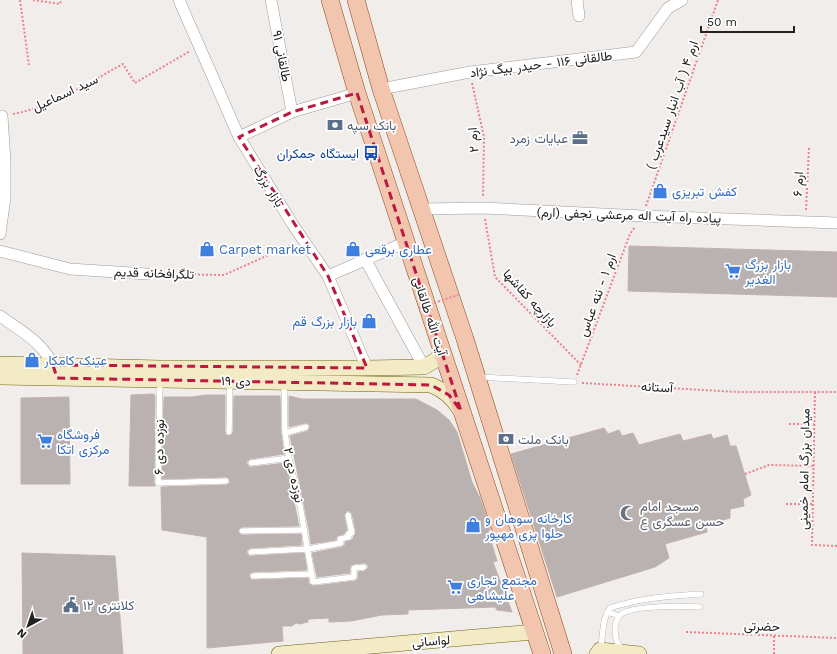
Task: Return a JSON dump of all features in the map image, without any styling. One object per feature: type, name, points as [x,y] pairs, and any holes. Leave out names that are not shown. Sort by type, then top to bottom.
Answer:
[{"type":"main road","name":"آیت الله طالقانی","points":[[330,0],[357,93],[542,654]]},
{"type":"main road","name":"آیت الله طالقانی","points":[[356,0],[381,89],[477,377],[562,654]]},
{"type":"main road","points":[[424,367],[439,358],[441,347]]},
{"type":"main road","name":"۱۹ دی","points":[[0,364],[55,371],[284,375],[431,385],[449,395],[461,411]]},
{"type":"main road","name":"۱۹ دی","points":[[160,374],[230,381],[367,368],[424,367]]},
{"type":"main road","name":"۱۹ دی","points":[[0,376],[55,371]]},
{"type":"main road","name":"لواسانی","points":[[279,654],[534,632]]},
{"type":"main road","points":[[598,652],[633,653]]},
{"type":"street","name":"بازار بزرگ","points":[[179,0],[239,137],[303,240],[328,276],[367,368]]},
{"type":"street","name":"طالقانی ۹۱","points":[[271,0],[292,112]]},
{"type":"street","points":[[577,0],[579,16]]},
{"type":"street","name":"طالقانی ۱۱۶ - حیدر بیگ نژاد","points":[[381,89],[470,72],[636,52],[668,8],[680,1]]},
{"type":"street","points":[[239,137],[292,112],[357,93]]},
{"type":"street","points":[[0,234],[5,197],[5,162],[1,116]]},
{"type":"street","name":"پیاده راه آیت اله مرعشی نجفی (ارم)","points":[[422,209],[482,208],[837,223]]},
{"type":"street","points":[[328,276],[406,242]]},
{"type":"street","name":"تلگرافخانه قدیم","points":[[0,251],[70,269],[147,274]]},
{"type":"street","points":[[365,259],[424,367]]},
{"type":"street","points":[[0,316],[39,344],[55,371]]},
{"type":"lane","name":"نوزده دی ۶","points":[[160,374],[158,483],[226,481]]},
{"type":"lane","name":"نوزده دی ۲","points":[[284,375],[285,433],[300,506],[313,582],[354,577],[354,568],[364,567]]},
{"type":"lane","points":[[477,377],[574,382]]},
{"type":"lane","points":[[230,381],[230,432]]},
{"type":"lane","points":[[285,433],[306,427]]},
{"type":"lane","points":[[251,463],[289,458]]},
{"type":"lane","points":[[251,552],[308,549],[341,543],[340,540],[349,537],[348,534],[352,533],[348,515]]},
{"type":"lane","points":[[242,531],[304,530]]},
{"type":"lane","points":[[253,576],[312,574]]},
{"type":"lane","points":[[598,652],[602,642],[604,619],[610,608],[626,603],[663,597],[701,594]]},
{"type":"lane","points":[[633,653],[619,646],[616,636],[616,623],[619,616],[626,611],[663,606],[700,607]]},
{"type":"lane","points":[[607,612],[619,616]]},
{"type":"path","points":[[20,0],[29,65]]},
{"type":"path","points":[[33,0],[60,4],[61,0]]},
{"type":"path","name":"ارم ۴ ( آب انبار سیدعرب )","points":[[643,216],[718,0]]},
{"type":"path","name":"سید اسماعیل","points":[[1,116],[24,112],[62,97],[122,64],[135,83],[200,45]]},
{"type":"path","name":"ارم ۲","points":[[470,72],[484,137],[482,208]]},
{"type":"path","name":"ارم ۶","points":[[805,221],[810,147]]},
{"type":"path","name":"بازارچه کفاشها","points":[[482,208],[495,277],[581,365]]},
{"type":"path","name":"ارم ۱ - ننه عباس","points":[[574,382],[630,234],[643,216]]},
{"type":"path","name":"تلگرافخانه قدیم","points":[[147,274],[224,275],[303,240]]},
{"type":"path","points":[[419,308],[458,296]]},
{"type":"path","name":"آستانه","points":[[574,382],[738,392],[837,392]]},
{"type":"path","name":"میدان بزرگ امام خمینی","points":[[815,392],[812,545],[837,546]]},
{"type":"path","points":[[789,424],[814,424]]},
{"type":"path","points":[[745,474],[769,465],[813,466]]},
{"type":"path","points":[[786,504],[812,504]]},
{"type":"path","name":"حضرتی","points":[[686,632],[837,638]]},
{"type":"path","points":[[774,636],[774,654]]},
{"type":"highlighted area","points":[[357,93],[461,411],[449,395],[431,385],[57,378],[53,365],[367,368],[328,276],[239,137],[292,112]]},
{"type":"building","name":"بازار بزرگ الغدیر","points":[[629,246],[837,252],[837,297],[628,291]]},
{"type":"building","points":[[154,394],[155,486],[129,486],[131,395]]},
{"type":"building","points":[[225,395],[225,432],[226,435],[229,436],[233,432],[234,396],[280,396],[281,433],[284,454],[250,459],[247,461],[247,464],[249,467],[252,467],[286,463],[299,526],[242,527],[238,531],[242,535],[301,534],[302,545],[251,548],[247,550],[247,553],[251,556],[304,553],[307,570],[253,572],[249,574],[251,580],[308,578],[309,584],[314,586],[355,581],[358,579],[358,572],[365,571],[368,568],[368,565],[365,563],[354,564],[350,566],[350,573],[317,577],[312,553],[342,547],[345,545],[345,542],[352,540],[356,532],[352,514],[350,511],[347,511],[344,516],[347,530],[344,534],[337,536],[336,540],[311,544],[290,436],[308,431],[310,426],[309,424],[305,423],[289,427],[289,396],[302,399],[416,399],[437,410],[449,420],[457,432],[472,482],[480,498],[490,527],[490,530],[488,531],[497,561],[493,562],[512,612],[497,610],[495,607],[408,610],[408,614],[382,615],[351,621],[329,622],[329,618],[308,619],[308,622],[299,624],[296,623],[292,626],[282,626],[283,641],[207,648],[207,537],[162,530],[161,487],[226,485],[230,483],[229,478],[226,477],[162,479],[164,397],[191,397]]},
{"type":"building","name":"فروشگاه مرکزی اتکا","points":[[69,397],[70,484],[21,484],[21,398]]},
{"type":"building","name":"مسجد امام حسن عسگری ع","points":[[604,428],[608,434],[619,430],[622,436],[633,433],[639,445],[680,434],[683,441],[711,434],[713,439],[727,435],[730,446],[736,446],[751,495],[743,499],[744,506],[730,509],[730,518],[706,525],[707,532],[665,544],[669,558],[655,567],[557,597],[511,454]]},
{"type":"building","name":"کلانتری ۱۲","points":[[22,553],[115,556],[123,654],[23,654]]},
{"type":"place","name":"بانک سپه","points":[[335,125]]},
{"type":"place","name":"عبایات زمرد","points":[[580,138]]},
{"type":"place","name":"ایستگاه جمکران","points":[[371,153]]},
{"type":"place","name":"کفش تبریزی","points":[[660,191]]},
{"type":"place","name":"Carpet market","points":[[207,249]]},
{"type":"place","name":"عطاری برقعی","points":[[353,249]]},
{"type":"place","name":"بازار بزرگ الغدیر","points":[[733,271]]},
{"type":"place","name":"بازار بزرگ قم","points":[[369,321]]},
{"type":"place","name":"عینک کامکار","points":[[32,360]]},
{"type":"place","name":"بانک ملت","points":[[506,439]]},
{"type":"place","name":"فروشگاه مرکزی اتکا","points":[[45,441]]},
{"type":"place","name":"مسجد امام حسن عسگری ع","points":[[628,513]]},
{"type":"place","name":"کارخانه سوهان و حلوا پزی مهپور","points":[[473,525]]},
{"type":"place","name":"مجتمع تجاری علیشاهی","points":[[455,587]]},
{"type":"place","name":"کلانتری ۱۲","points":[[71,605]]}]
